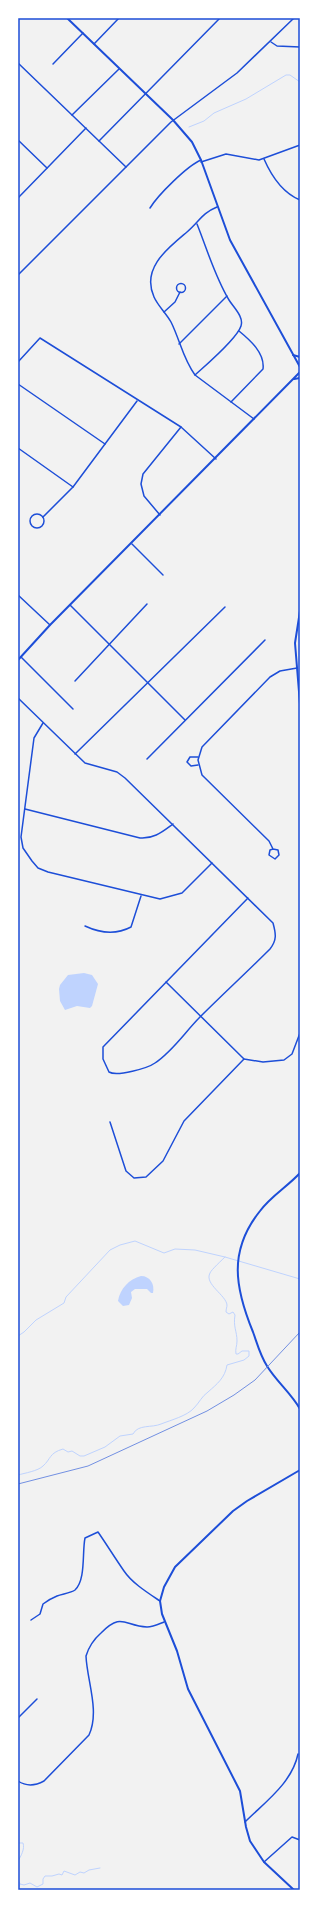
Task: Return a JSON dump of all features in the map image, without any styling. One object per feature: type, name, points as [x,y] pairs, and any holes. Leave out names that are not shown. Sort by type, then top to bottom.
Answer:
[{"type":"street","points":[[67,18],[173,120],[192,142],[201,161],[233,248],[300,367]]},
{"type":"street","points":[[94,44],[119,18]]},
{"type":"street","points":[[99,141],[146,95],[220,18]]},
{"type":"street","points":[[18,275],[173,120],[237,73],[271,42],[294,18]]},
{"type":"street","points":[[53,64],[83,34]]},
{"type":"street","points":[[271,42],[277,46],[300,47]]},
{"type":"street","points":[[18,63],[127,167]]},
{"type":"street","points":[[72,115],[119,69]]},
{"type":"street","points":[[18,198],[86,128]]},
{"type":"street","points":[[18,140],[47,168]]},
{"type":"street","points":[[150,208],[190,165],[226,154],[253,160],[264,159],[300,145]]},
{"type":"street","points":[[264,159],[273,178],[291,195],[300,200]]},
{"type":"street","points":[[217,207],[202,215],[197,224],[171,246],[156,262],[150,276],[154,296],[171,323],[188,366],[195,375],[254,419]]},
{"type":"street","points":[[195,375],[239,331],[241,318],[227,296],[197,224]]},
{"type":"street","points":[[164,312],[175,302],[180,292],[185,289],[182,283],[176,286],[176,289],[180,292]]},
{"type":"street","points":[[179,344],[227,296]]},
{"type":"street","points":[[231,402],[263,369],[263,363],[256,348],[239,331]]},
{"type":"street","points":[[18,362],[40,338],[137,401],[180,426],[216,459]]},
{"type":"street","points":[[293,355],[300,357]]},
{"type":"street","points":[[18,660],[70,605],[216,459],[300,372]]},
{"type":"street","points":[[293,379],[300,378]]},
{"type":"street","points":[[18,384],[106,444]]},
{"type":"street","points":[[43,517],[73,487],[137,401]]},
{"type":"street","points":[[160,515],[144,496],[141,484],[143,474],[180,426]]},
{"type":"street","points":[[18,448],[73,487]]},
{"type":"street","points":[[39,514],[43,517],[45,521],[42,527],[37,529],[30,523],[32,516],[39,514]]},
{"type":"street","points":[[132,544],[163,575]]},
{"type":"street","points":[[18,595],[50,626]]},
{"type":"street","points":[[76,681],[147,604]]},
{"type":"street","points":[[70,605],[186,720]]},
{"type":"street","points":[[75,754],[225,607]]},
{"type":"street","points":[[300,611],[295,639],[300,704]]},
{"type":"street","points":[[147,759],[265,640]]},
{"type":"street","points":[[21,658],[73,709]]},
{"type":"street","points":[[273,849],[270,850],[269,855],[272,859],[275,859],[279,853],[273,849],[269,841],[205,778],[198,765],[198,757],[205,743],[270,677],[280,671],[297,668]]},
{"type":"street","points":[[18,698],[85,763],[117,772],[173,824],[274,923],[276,943],[200,1017],[169,1052],[155,1063],[137,1070],[111,1074],[105,1066],[101,1052],[103,1047],[248,898]]},
{"type":"street","points":[[44,723],[34,738],[21,829],[21,843],[26,853],[38,868],[48,872],[141,896],[160,899],[182,893],[212,863]]},
{"type":"street","points":[[198,757],[190,757],[187,762],[191,766],[198,765]]},
{"type":"street","points":[[25,809],[140,838],[150,839],[173,824]]},
{"type":"street","points":[[85,926],[96,931],[108,933],[125,930],[131,927],[141,896]]},
{"type":"street","points":[[166,982],[244,1059],[263,1062],[284,1060],[292,1054],[300,1033]]},
{"type":"street","points":[[110,1122],[126,1171],[134,1178],[146,1177],[163,1161],[184,1121],[244,1059]]},
{"type":"street","points":[[300,1173],[269,1201],[251,1224],[238,1258],[238,1289],[265,1363],[290,1393],[300,1409]]},
{"type":"street","points":[[294,1890],[264,1862],[252,1846],[245,1823],[240,1791],[191,1694],[176,1648],[164,1622],[160,1601],[167,1581],[175,1567],[209,1537],[233,1511],[247,1501],[300,1470]]},
{"type":"street","points":[[32,1620],[40,1614],[43,1604],[54,1596],[74,1590],[80,1582],[82,1572],[82,1551],[85,1538],[98,1532],[124,1572],[160,1601]]},
{"type":"street","points":[[18,1781],[30,1786],[37,1785],[44,1781],[89,1735],[93,1727],[93,1716],[86,1656],[88,1647],[95,1638],[114,1622],[122,1621],[148,1627],[164,1622]]},
{"type":"street","points":[[18,1718],[37,1699]]},
{"type":"street","points":[[245,1823],[284,1783],[292,1772],[298,1754]]},
{"type":"street","points":[[264,1862],[292,1837],[300,1840]]},
{"type":"water","points":[[84,973],[92,975],[98,984],[92,1006],[90,1008],[77,1006],[65,1010],[60,1001],[60,985],[68,975]]},
{"type":"water","points":[[141,1276],[147,1277],[151,1281],[153,1293],[147,1289],[135,1289],[131,1292],[132,1298],[129,1305],[123,1306],[118,1301],[121,1292],[129,1282]]},
{"type":"waterway","points":[[189,127],[204,121],[214,113],[246,99],[286,75],[290,75],[300,82]]},
{"type":"waterway","points":[[18,1336],[36,1320],[64,1303],[66,1297],[110,1250],[120,1245],[135,1241],[164,1253],[175,1249],[195,1250],[225,1257],[300,1279]]},
{"type":"waterway","points":[[18,1475],[41,1468],[55,1452],[63,1449],[68,1452],[72,1451],[80,1456],[84,1456],[105,1447],[120,1436],[133,1434],[142,1427],[157,1425],[183,1416],[191,1411],[204,1395],[220,1380],[226,1370],[227,1365],[244,1360],[249,1356],[249,1351],[242,1351],[236,1354],[237,1341],[234,1323],[235,1315],[233,1312],[229,1314],[226,1312],[226,1301],[212,1285],[209,1277],[210,1273],[225,1257]]},
{"type":"waterway","points":[[18,1843],[23,1843],[23,1848],[18,1861]]},
{"type":"waterway","points":[[20,1884],[24,1885],[30,1883],[37,1887],[43,1884],[43,1879],[45,1876],[62,1875],[64,1871],[75,1875],[80,1872],[84,1873],[89,1870],[100,1868]]},
{"type":"waterway","points":[[18,1880],[20,1884],[18,1890]]},
{"type":"railway","points":[[18,1484],[88,1466],[207,1411],[234,1395],[255,1380],[300,1332]]}]
